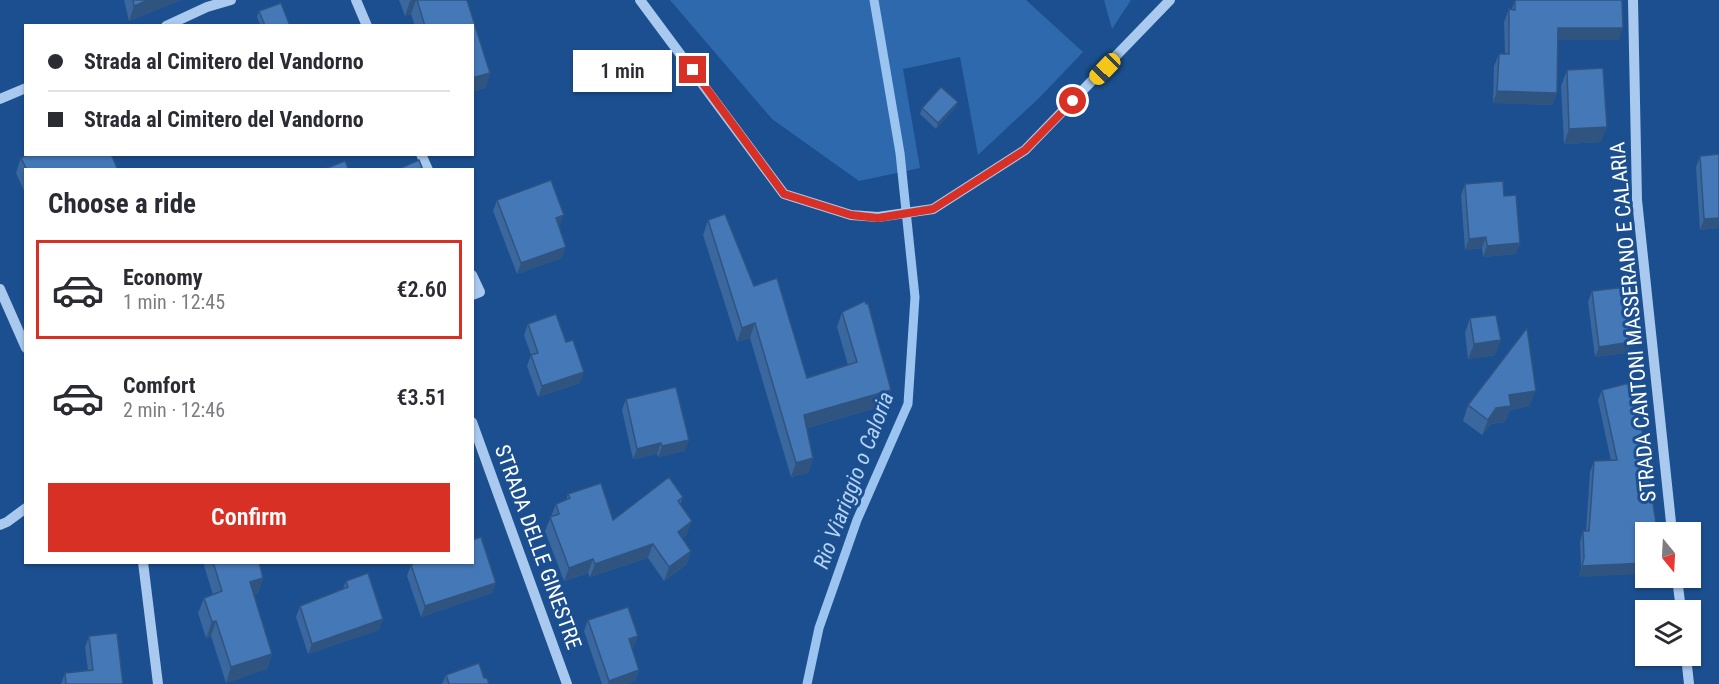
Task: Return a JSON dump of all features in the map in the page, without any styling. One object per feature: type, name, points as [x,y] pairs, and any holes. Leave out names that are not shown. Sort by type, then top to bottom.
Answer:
[{"type":"street","points":[[171,24],[231,0]]},
{"type":"street","points":[[356,0],[366,24]]},
{"type":"street","points":[[640,0],[784,194],[851,215],[878,218],[933,209],[1025,150],[1170,0]]},
{"type":"street","name":"STRADA CANTONI MASSERANO E CALARIA","points":[[1633,0],[1637,200],[1671,522]]},
{"type":"street","points":[[0,99],[24,89]]},
{"type":"street","points":[[474,279],[480,292],[474,294]]},
{"type":"street","points":[[0,289],[24,343]]},
{"type":"street","name":"STRADA DELLE GINESTRE","points":[[474,428],[567,684]]},
{"type":"street","points":[[0,525],[24,509]]},
{"type":"street","points":[[143,564],[158,684]]},
{"type":"street","points":[[1687,666],[1689,684]]},
{"type":"shaded area","points":[[670,0],[1026,0],[1083,52],[1040,97],[978,155],[960,57],[903,69],[920,168],[859,181],[772,119]]},
{"type":"shaded area","points":[[1104,0],[1131,0],[1112,29]]},
{"type":"building","points":[[133,0],[148,0],[134,6]]},
{"type":"building","points":[[417,0],[467,0],[490,73],[474,77],[474,24],[424,24]]},
{"type":"building","points":[[1515,0],[1622,0],[1623,28],[1558,28],[1557,93],[1497,91],[1499,54],[1509,54],[1509,9],[1515,10]]},
{"type":"building","points":[[281,3],[289,24],[264,24],[259,11]]},
{"type":"building","points":[[1603,68],[1607,127],[1569,129],[1567,70]]},
{"type":"building","points":[[941,87],[958,102],[938,123],[922,108]]},
{"type":"building","points":[[1719,154],[1719,218],[1704,219],[1700,156]]},
{"type":"building","points":[[25,156],[112,156],[117,168],[26,168],[21,158]]},
{"type":"building","points":[[419,160],[422,168],[401,168]]},
{"type":"building","points":[[345,161],[348,168],[327,168]]},
{"type":"building","points":[[551,180],[564,215],[556,218],[566,247],[521,263],[497,200]]},
{"type":"building","points":[[1503,181],[1504,196],[1516,195],[1520,243],[1487,246],[1486,237],[1469,239],[1465,184]]},
{"type":"building","points":[[725,214],[754,286],[777,278],[807,378],[857,362],[842,312],[865,301],[866,304],[868,303],[891,390],[804,415],[813,458],[796,463],[755,323],[742,328],[708,220]]},
{"type":"building","points":[[1626,287],[1631,342],[1599,347],[1592,291]]},
{"type":"building","points":[[556,314],[566,342],[573,340],[584,372],[542,386],[531,355],[538,353],[528,324]]},
{"type":"building","points":[[1496,315],[1501,340],[1474,344],[1470,318]]},
{"type":"building","points":[[1527,328],[1536,391],[1509,395],[1511,406],[1496,408],[1488,420],[1468,405]]},
{"type":"building","points":[[1633,382],[1656,522],[1635,522],[1635,564],[1582,566],[1583,531],[1589,531],[1594,461],[1617,460],[1602,390]]},
{"type":"building","points":[[676,387],[689,440],[662,446],[661,443],[637,449],[626,399]]},
{"type":"building","points":[[669,477],[683,497],[678,501],[692,521],[678,532],[691,551],[669,567],[653,544],[595,564],[593,559],[569,568],[550,517],[559,514],[556,504],[570,498],[568,494],[601,483],[613,520]]},
{"type":"building","points":[[481,537],[496,583],[425,606],[411,565],[474,564],[474,539]]},
{"type":"building","points":[[214,564],[260,564],[263,578],[250,582],[272,654],[231,667],[216,621],[212,622],[204,598],[222,591]]},
{"type":"building","points":[[368,573],[383,619],[312,644],[300,606],[348,587],[346,581]]},
{"type":"building","points":[[628,607],[638,636],[629,639],[639,670],[609,681],[588,620]]},
{"type":"building","points":[[117,633],[123,684],[66,684],[65,673],[93,670],[89,636]]},
{"type":"building","points":[[479,663],[484,678],[487,678],[489,684],[449,684],[446,675]]},
{"type":"waterway","name":"Rio Viariggio o Caloria","points":[[807,684],[819,628],[857,520],[908,404],[915,297],[900,153],[874,0]]},
{"type":"route","points":[[693,70],[784,194],[851,215],[878,218],[933,209],[1025,150],[1073,101]]}]
